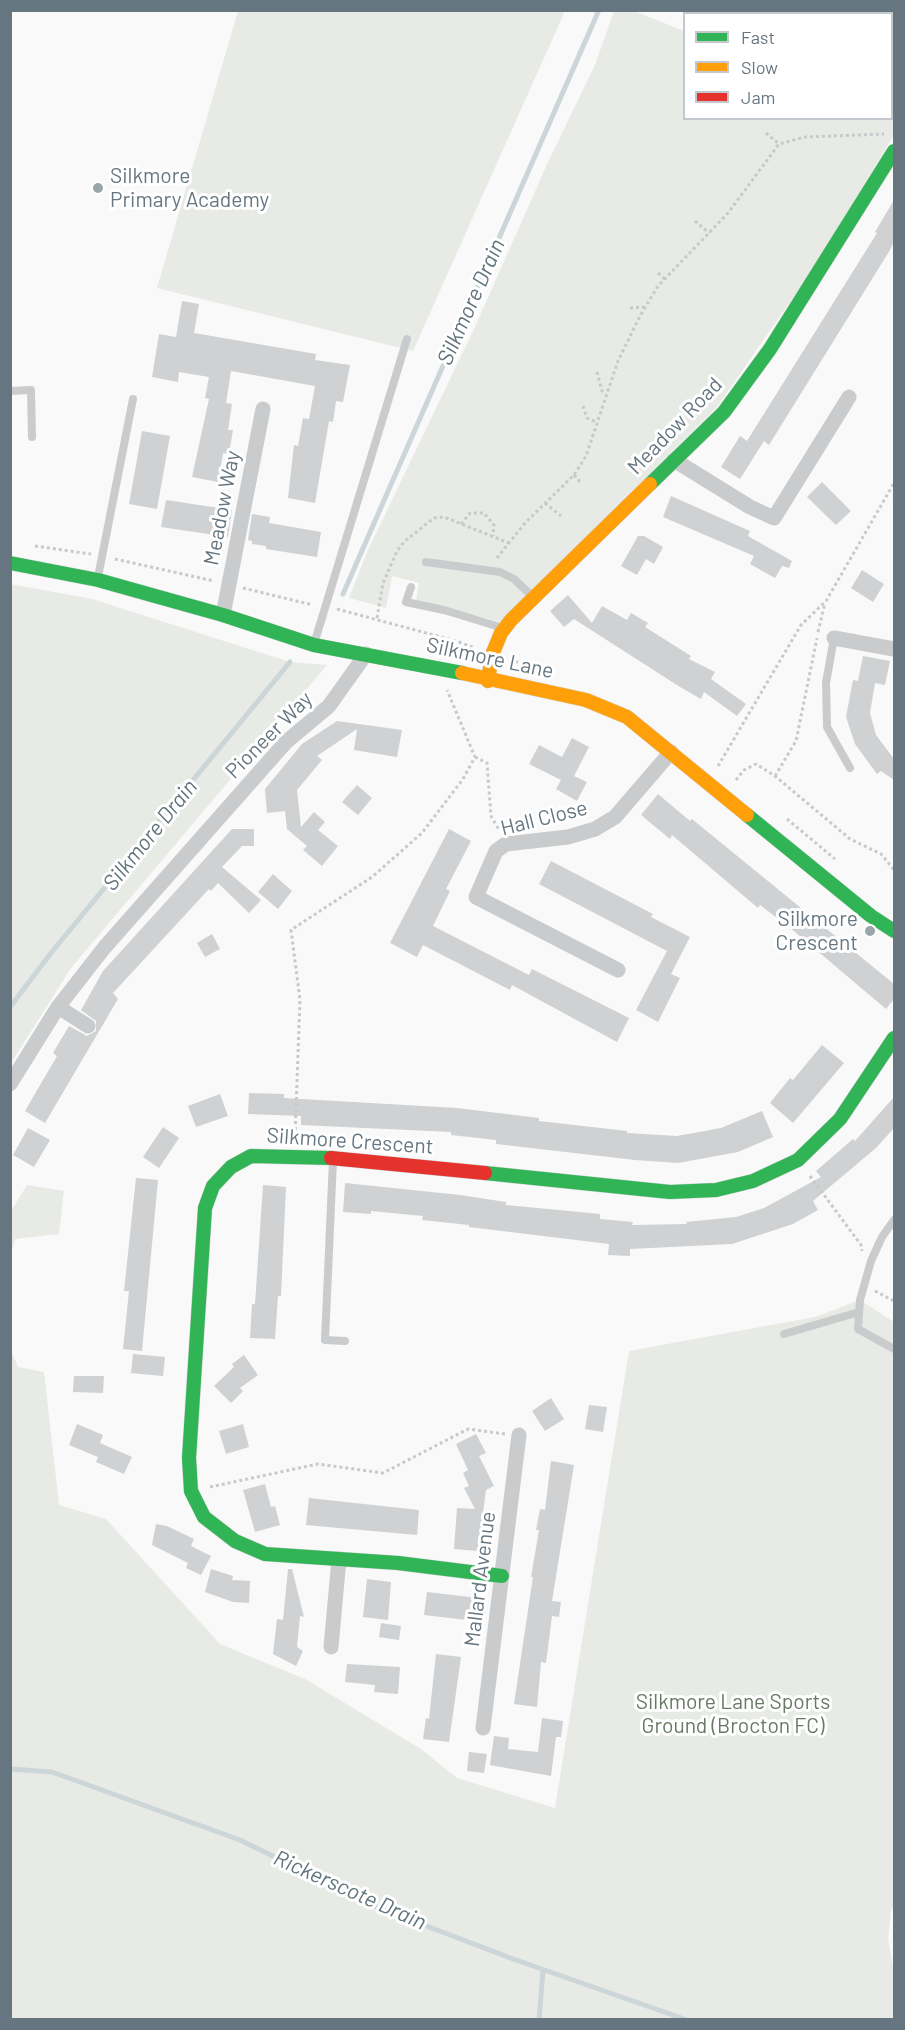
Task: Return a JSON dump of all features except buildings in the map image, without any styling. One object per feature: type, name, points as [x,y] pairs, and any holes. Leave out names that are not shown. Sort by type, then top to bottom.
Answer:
[{"type":"street","name":"Meadow Road","points":[[488,681],[492,655],[505,628],[533,597],[724,412],[770,349],[894,151]]},
{"type":"street","points":[[674,460],[750,507],[774,518],[849,397]]},
{"type":"street","name":"Meadow Way","points":[[223,615],[263,409]]},
{"type":"street","name":"Silkmore Lane","points":[[10,563],[98,580],[223,615],[314,645],[586,700],[627,717],[871,916],[894,931]]},
{"type":"street","points":[[834,638],[894,650]]},
{"type":"street","name":"Pioneer Way","points":[[10,1084],[58,1007],[104,948],[286,742],[329,706],[366,654]]},
{"type":"street","name":"Hall Close","points":[[618,970],[476,897],[496,850],[506,844],[568,837],[595,829],[615,817],[671,752]]},
{"type":"street","points":[[58,1007],[88,1026]]},
{"type":"street","name":"Silkmore Crescent","points":[[502,1576],[398,1563],[265,1554],[235,1541],[204,1517],[191,1491],[189,1458],[205,1208],[213,1186],[231,1167],[251,1156],[294,1156],[670,1192],[717,1190],[744,1183],[798,1160],[840,1119],[894,1038]]},
{"type":"street","name":"Mallard Avenue","points":[[483,1728],[519,1436]]},
{"type":"street","points":[[331,1647],[339,1560]]},
{"type":"lane","points":[[314,645],[407,339]]},
{"type":"lane","points":[[10,391],[31,390],[32,437]]},
{"type":"lane","points":[[98,580],[133,399]]},
{"type":"lane","points":[[426,562],[489,570],[514,579],[533,597]]},
{"type":"lane","points":[[411,587],[406,602],[444,610],[505,628]]},
{"type":"lane","points":[[834,638],[826,683],[827,727],[850,768]]},
{"type":"lane","points":[[333,1158],[326,1340],[345,1341]]},
{"type":"lane","points":[[894,1220],[878,1245],[865,1286],[858,1329],[894,1349]]},
{"type":"lane","points":[[784,1334],[859,1312]]},
{"type":"path","points":[[766,133],[779,144]]},
{"type":"path","points":[[489,570],[545,503],[574,475],[586,456],[618,361],[645,307],[665,279],[728,213],[779,144],[805,137],[857,133],[894,134]]},
{"type":"path","points":[[695,221],[709,233]]},
{"type":"path","points":[[658,273],[665,279]]},
{"type":"path","points":[[630,308],[645,307]]},
{"type":"path","points":[[597,372],[602,391]]},
{"type":"path","points":[[597,393],[602,391],[606,393]]},
{"type":"path","points":[[583,406],[587,418],[596,422]]},
{"type":"path","points":[[580,455],[586,456]]},
{"type":"path","points":[[574,475],[580,482],[578,483]]},
{"type":"path","points":[[718,766],[801,625],[826,601],[894,483]]},
{"type":"path","points":[[545,503],[561,516]]},
{"type":"path","points":[[461,524],[470,513],[484,513],[494,525],[493,536]]},
{"type":"path","points":[[125,561],[211,581]]},
{"type":"path","points":[[244,588],[307,604]]},
{"type":"path","points":[[775,776],[796,741],[826,601]]},
{"type":"path","points":[[337,609],[456,641],[480,651]]},
{"type":"path","points":[[438,669],[475,757],[488,763],[491,816],[506,844]]},
{"type":"path","points":[[294,1156],[300,1000],[291,930],[372,877],[422,833],[463,779],[475,757]]},
{"type":"path","points":[[736,780],[744,770],[756,764],[775,776],[850,839],[881,854],[894,870]]},
{"type":"path","points":[[798,1160],[861,1245],[862,1255]]},
{"type":"path","points":[[865,1286],[894,1301]]},
{"type":"path","points":[[191,1491],[318,1464],[383,1473],[468,1429],[519,1436]]},
{"type":"green space","points":[[238,11],[565,11],[413,351],[157,288]]},
{"type":"green space","points":[[614,11],[634,11],[683,31],[683,120],[893,120],[893,116],[894,135],[810,273],[717,407],[500,622],[416,600],[419,583],[392,576],[386,608],[349,598],[367,552],[475,327],[549,160],[595,65]]},
{"type":"green space","points":[[10,584],[92,599],[290,662],[327,665],[71,968],[11,1063]]},
{"type":"green space","points":[[27,1185],[64,1191],[59,1234],[15,1239],[11,1254],[11,1207],[13,1208]]},
{"type":"green space","name":"Silkmore Lane Sports Ground (Brocton FC)","points":[[860,1300],[894,1322],[894,1905],[891,1911],[888,1939],[894,1971],[894,2019],[11,2019],[10,1348],[18,1367],[44,1372],[59,1505],[106,1519],[220,1644],[305,1679],[421,1749],[457,1778],[555,1808],[629,1351],[815,1317]]},
{"type":"waterway","name":"Silkmore Drain","points":[[343,594],[599,10]]},
{"type":"waterway","name":"Silkmore Drain","points":[[10,1007],[51,953],[290,662]]},
{"type":"waterway","name":"Rickerscote Drain","points":[[10,1769],[52,1772],[240,1840],[379,1908],[516,1960],[687,2020]]},
{"type":"waterway","points":[[539,2020],[543,1970]]},
{"type":"traffic: fast","points":[[650,484],[724,412],[770,349],[894,151]]},
{"type":"traffic: fast","points":[[10,563],[98,580],[223,615],[314,645],[462,673]]},
{"type":"traffic: fast","points":[[747,815],[871,916],[894,931]]},
{"type":"traffic: fast","points":[[485,1173],[670,1192],[716,1190],[753,1181],[798,1160],[840,1119],[894,1038]]},
{"type":"traffic: fast","points":[[331,1158],[251,1156],[231,1167],[213,1186],[205,1208],[189,1458],[191,1491],[204,1517],[235,1541],[265,1554],[398,1563],[502,1576]]},
{"type":"traffic: slow","points":[[488,681],[492,655],[501,633],[511,620],[650,484]]},
{"type":"traffic: slow","points":[[462,673],[586,700],[627,717],[747,815]]},
{"type":"traffic: jam","points":[[331,1158],[485,1173]]},
{"type":"place","name":"Silkmore Primary Academy","points":[[98,188]]},
{"type":"place","name":"Silkmore Crescent","points":[[870,931]]}]
